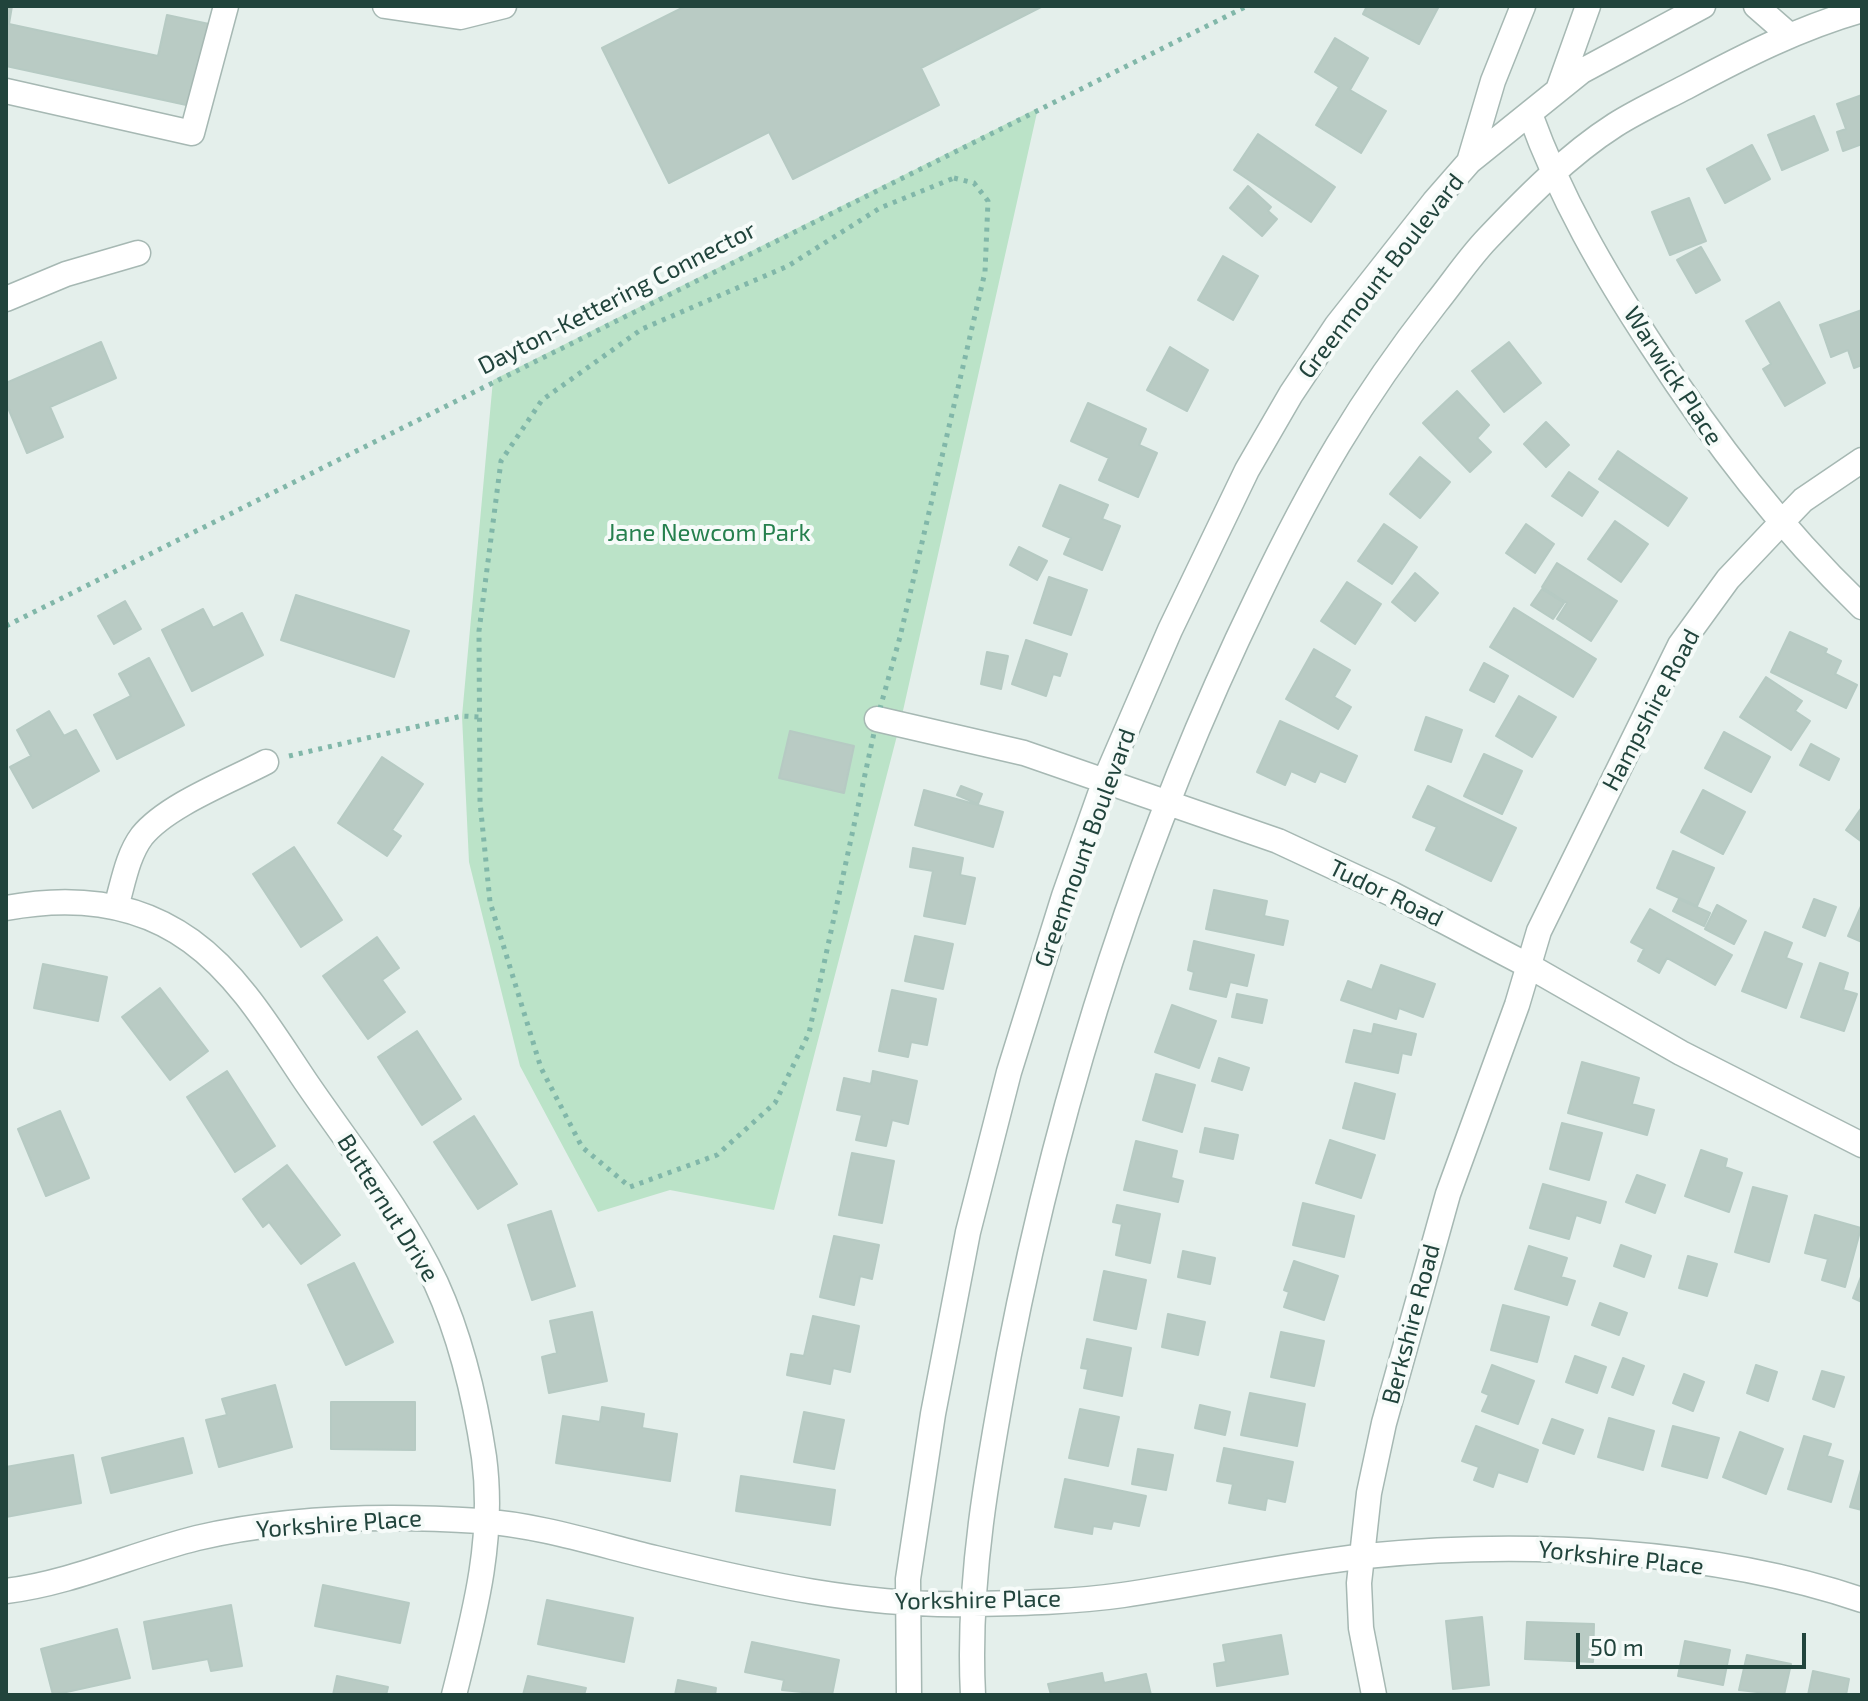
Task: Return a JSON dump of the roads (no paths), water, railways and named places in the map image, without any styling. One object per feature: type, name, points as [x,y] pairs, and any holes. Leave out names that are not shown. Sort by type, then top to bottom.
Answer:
[{"type":"street","points":[[6,91],[192,133],[226,6]]},
{"type":"street","points":[[385,6],[460,17],[504,6]]},
{"type":"street","points":[[1469,162],[1493,81],[1523,6]]},
{"type":"street","points":[[1557,92],[1588,6]]},
{"type":"street","name":"Greenmount Boulevard","points":[[909,1695],[908,1604],[933,1414],[968,1232],[1009,1072],[1064,896],[1105,780],[1170,630],[1247,470],[1276,419],[1337,325],[1469,162],[1582,71],[1703,6]]},
{"type":"street","points":[[1756,6],[1788,34]]},
{"type":"street","points":[[973,1695],[971,1604],[996,1424],[1030,1246],[1070,1089],[1124,917],[1165,803],[1228,656],[1304,500],[1344,428],[1389,363],[1483,243],[1552,176],[1614,126],[1788,34],[1862,10]]},
{"type":"street","name":"Warwick Place","points":[[1530,114],[1552,176],[1626,307],[1700,421],[1780,524],[1862,607]]},
{"type":"street","points":[[6,299],[66,274],[138,253]]},
{"type":"street","name":"Hampshire Road","points":[[1529,966],[1539,931],[1568,869],[1680,645],[1728,579],[1803,500],[1862,460]]},
{"type":"street","name":"Tudor Road","points":[[877,719],[1024,753],[1278,841],[1392,894],[1529,966],[1681,1053],[1862,1145]]},
{"type":"street","points":[[116,907],[131,855],[143,836],[163,817],[266,762]]},
{"type":"street","name":"Butternut Drive","points":[[6,908],[42,902],[116,907],[149,918],[190,940],[221,967],[261,1015],[404,1226],[435,1281],[457,1333],[472,1391],[484,1460],[486,1522],[483,1579],[454,1695]]},
{"type":"street","name":"Berkshire Road","points":[[1374,1695],[1361,1628],[1361,1557],[1369,1493],[1408,1330],[1448,1194],[1529,966]]},
{"type":"street","name":"Yorkshire Place","points":[[6,1591],[54,1582],[198,1538],[279,1524],[426,1518],[535,1529],[734,1577],[908,1604],[971,1604],[1117,1596],[1361,1557],[1517,1547],[1599,1553],[1768,1576],[1862,1600]]},
{"type":"park label","name":"Jane Newcom Park","points":[[709,533]]}]
